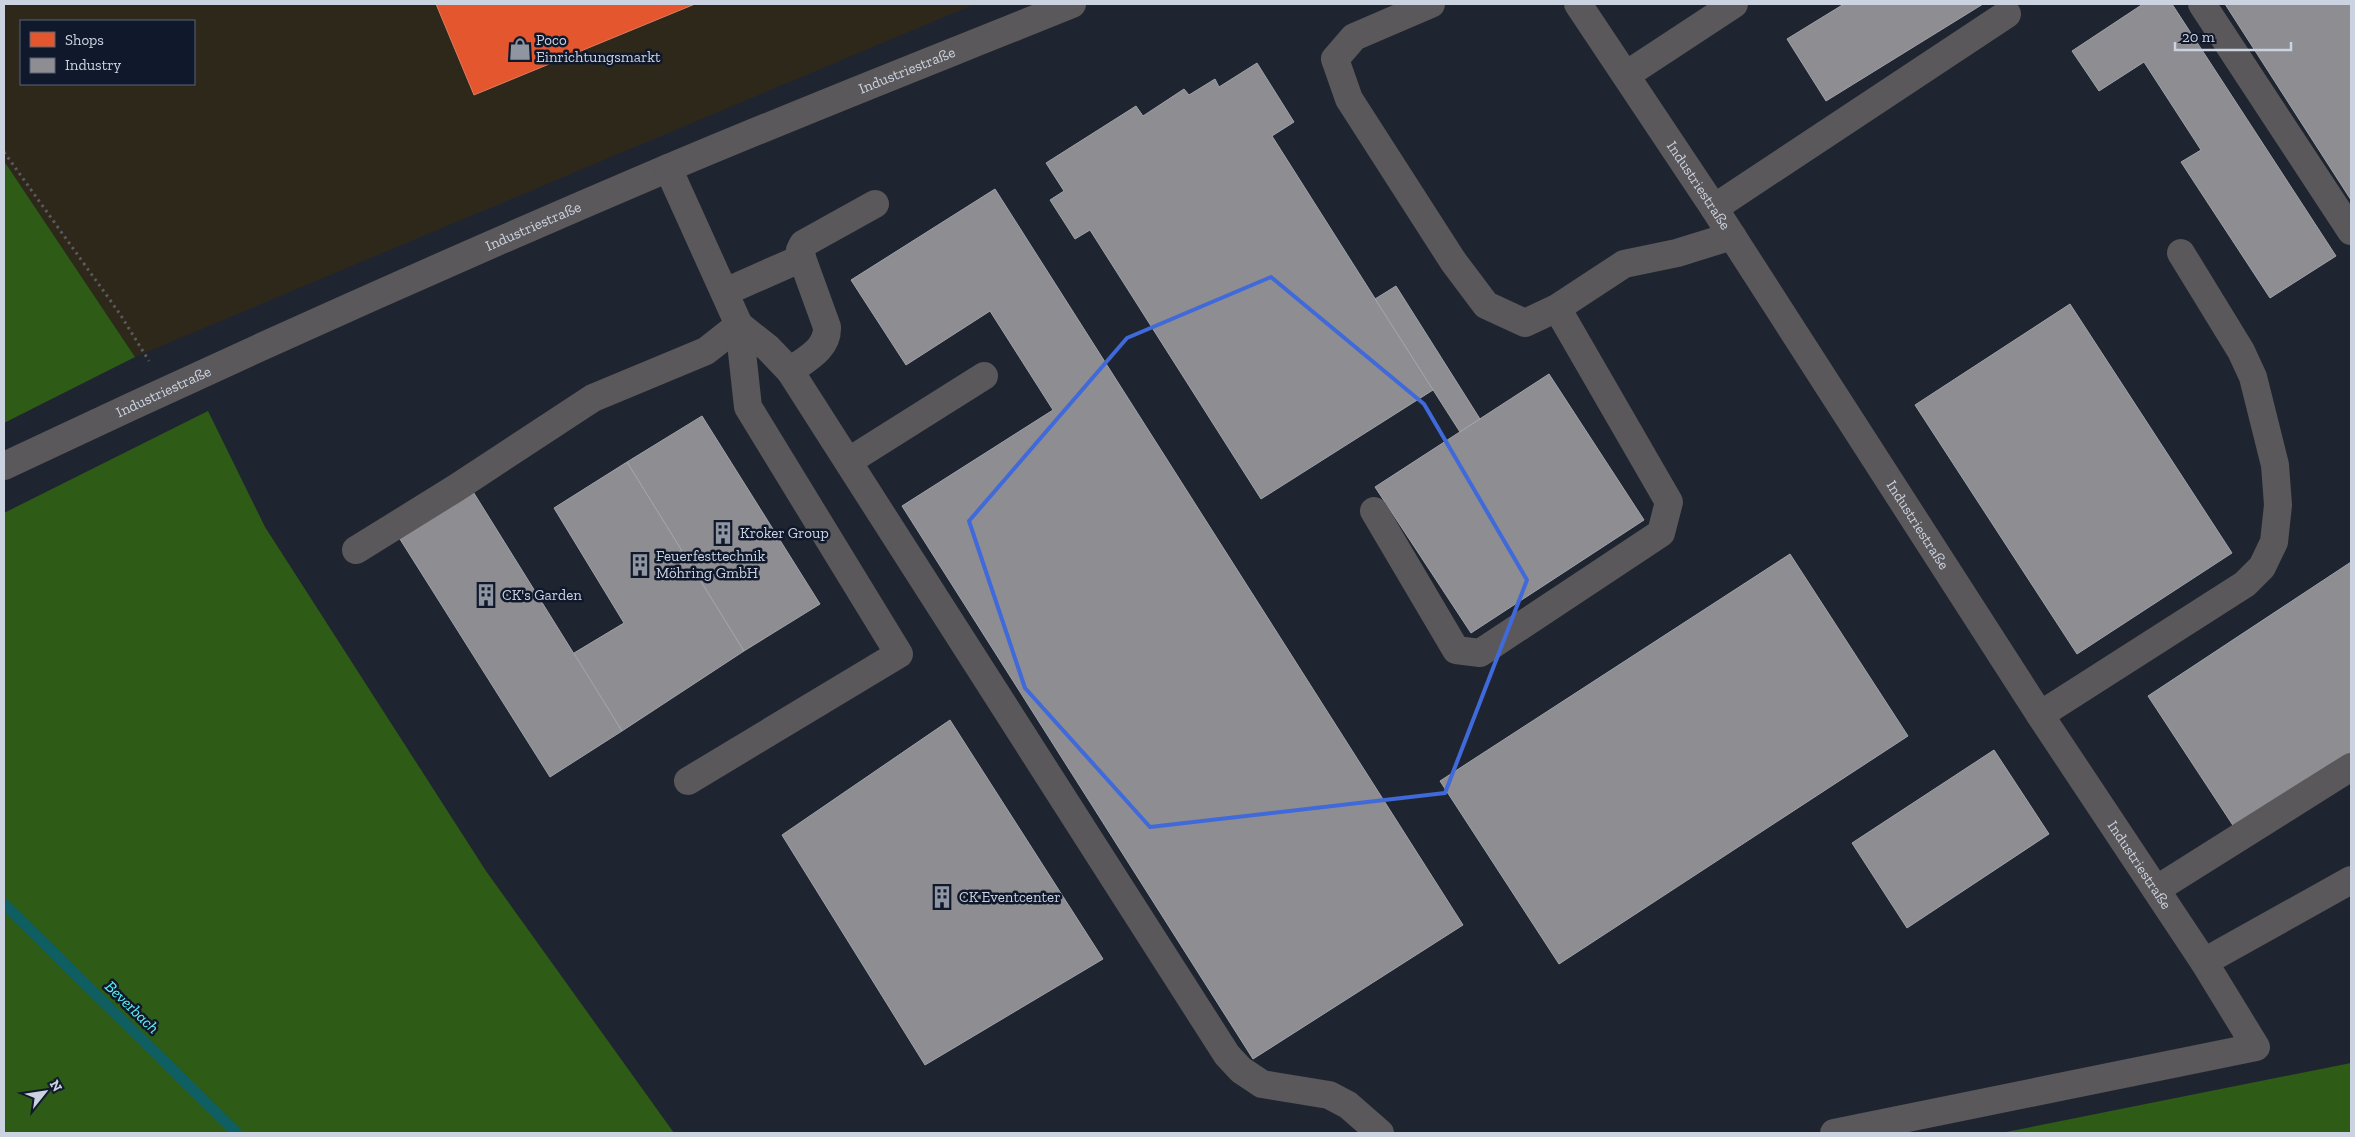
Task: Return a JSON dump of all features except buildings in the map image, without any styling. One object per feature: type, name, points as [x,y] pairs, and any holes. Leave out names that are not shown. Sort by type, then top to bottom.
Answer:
[{"type":"street","name":"Industriestraße","points":[[4,466],[167,389],[399,285],[668,168],[1072,4]]},
{"type":"street","points":[[1430,4],[1354,37],[1335,60],[1349,99],[1453,260],[1486,305],[1525,322],[1557,308],[1624,264],[1677,253],[1732,236]]},
{"type":"street","name":"Industriestraße","points":[[1578,4],[1714,208],[2040,714],[2157,889],[2256,1047],[1834,1133]]},
{"type":"street","points":[[1626,75],[1734,4]]},
{"type":"street","points":[[2202,4],[2351,231]]},
{"type":"street","points":[[1714,208],[2007,14]]},
{"type":"street","points":[[668,168],[739,325],[748,407],[900,654],[688,781]]},
{"type":"street","points":[[790,371],[820,348],[826,342],[828,335],[827,327],[802,258],[800,250],[803,244],[875,204]]},
{"type":"street","points":[[2040,714],[2245,584],[2262,567],[2274,542],[2278,505],[2275,465],[2254,377],[2241,351],[2181,253]]},
{"type":"street","points":[[725,292],[802,258]]},
{"type":"street","points":[[1374,511],[1456,650],[1480,652],[1662,533],[1669,502],[1557,308]]},
{"type":"street","points":[[739,325],[768,348],[790,371],[1227,1055],[1241,1070],[1262,1084],[1328,1095],[1348,1106],[1380,1133]]},
{"type":"street","points":[[356,550],[456,488],[593,398],[706,351],[739,325]]},
{"type":"street","points":[[849,461],[984,376]]},
{"type":"street","points":[[2157,889],[2351,767]]},
{"type":"street","points":[[2204,962],[2351,880]]},
{"type":"path","points":[[4,152],[120,314],[167,389]]},
{"type":"highlighted area","points":[[1271,277],[1424,404],[1527,580],[1445,793],[1150,827],[1025,688],[969,521],[1127,338]]},
{"type":"shaded area","points":[[4,4],[975,4],[135,357],[4,161]]},
{"type":"green space","points":[[4,161],[135,357],[4,423]]},
{"type":"green space","points":[[208,411],[265,527],[486,871],[674,1133],[4,1133],[4,513]]},
{"type":"green space","points":[[2351,1063],[2351,1133],[2001,1133]]},
{"type":"waterway","name":"Beverbach","points":[[4,904],[237,1133]]},
{"type":"place","name":"Poco Einrichtungsmarkt","points":[[520,49]]},
{"type":"place","name":"Kroker Group","points":[[723,533]]},
{"type":"place","name":"Feuerfesttechnik Möhring GmbH","points":[[640,565]]},
{"type":"place","name":"CK's Garden","points":[[486,595]]},
{"type":"place","name":"CK Eventcenter","points":[[942,897]]}]
